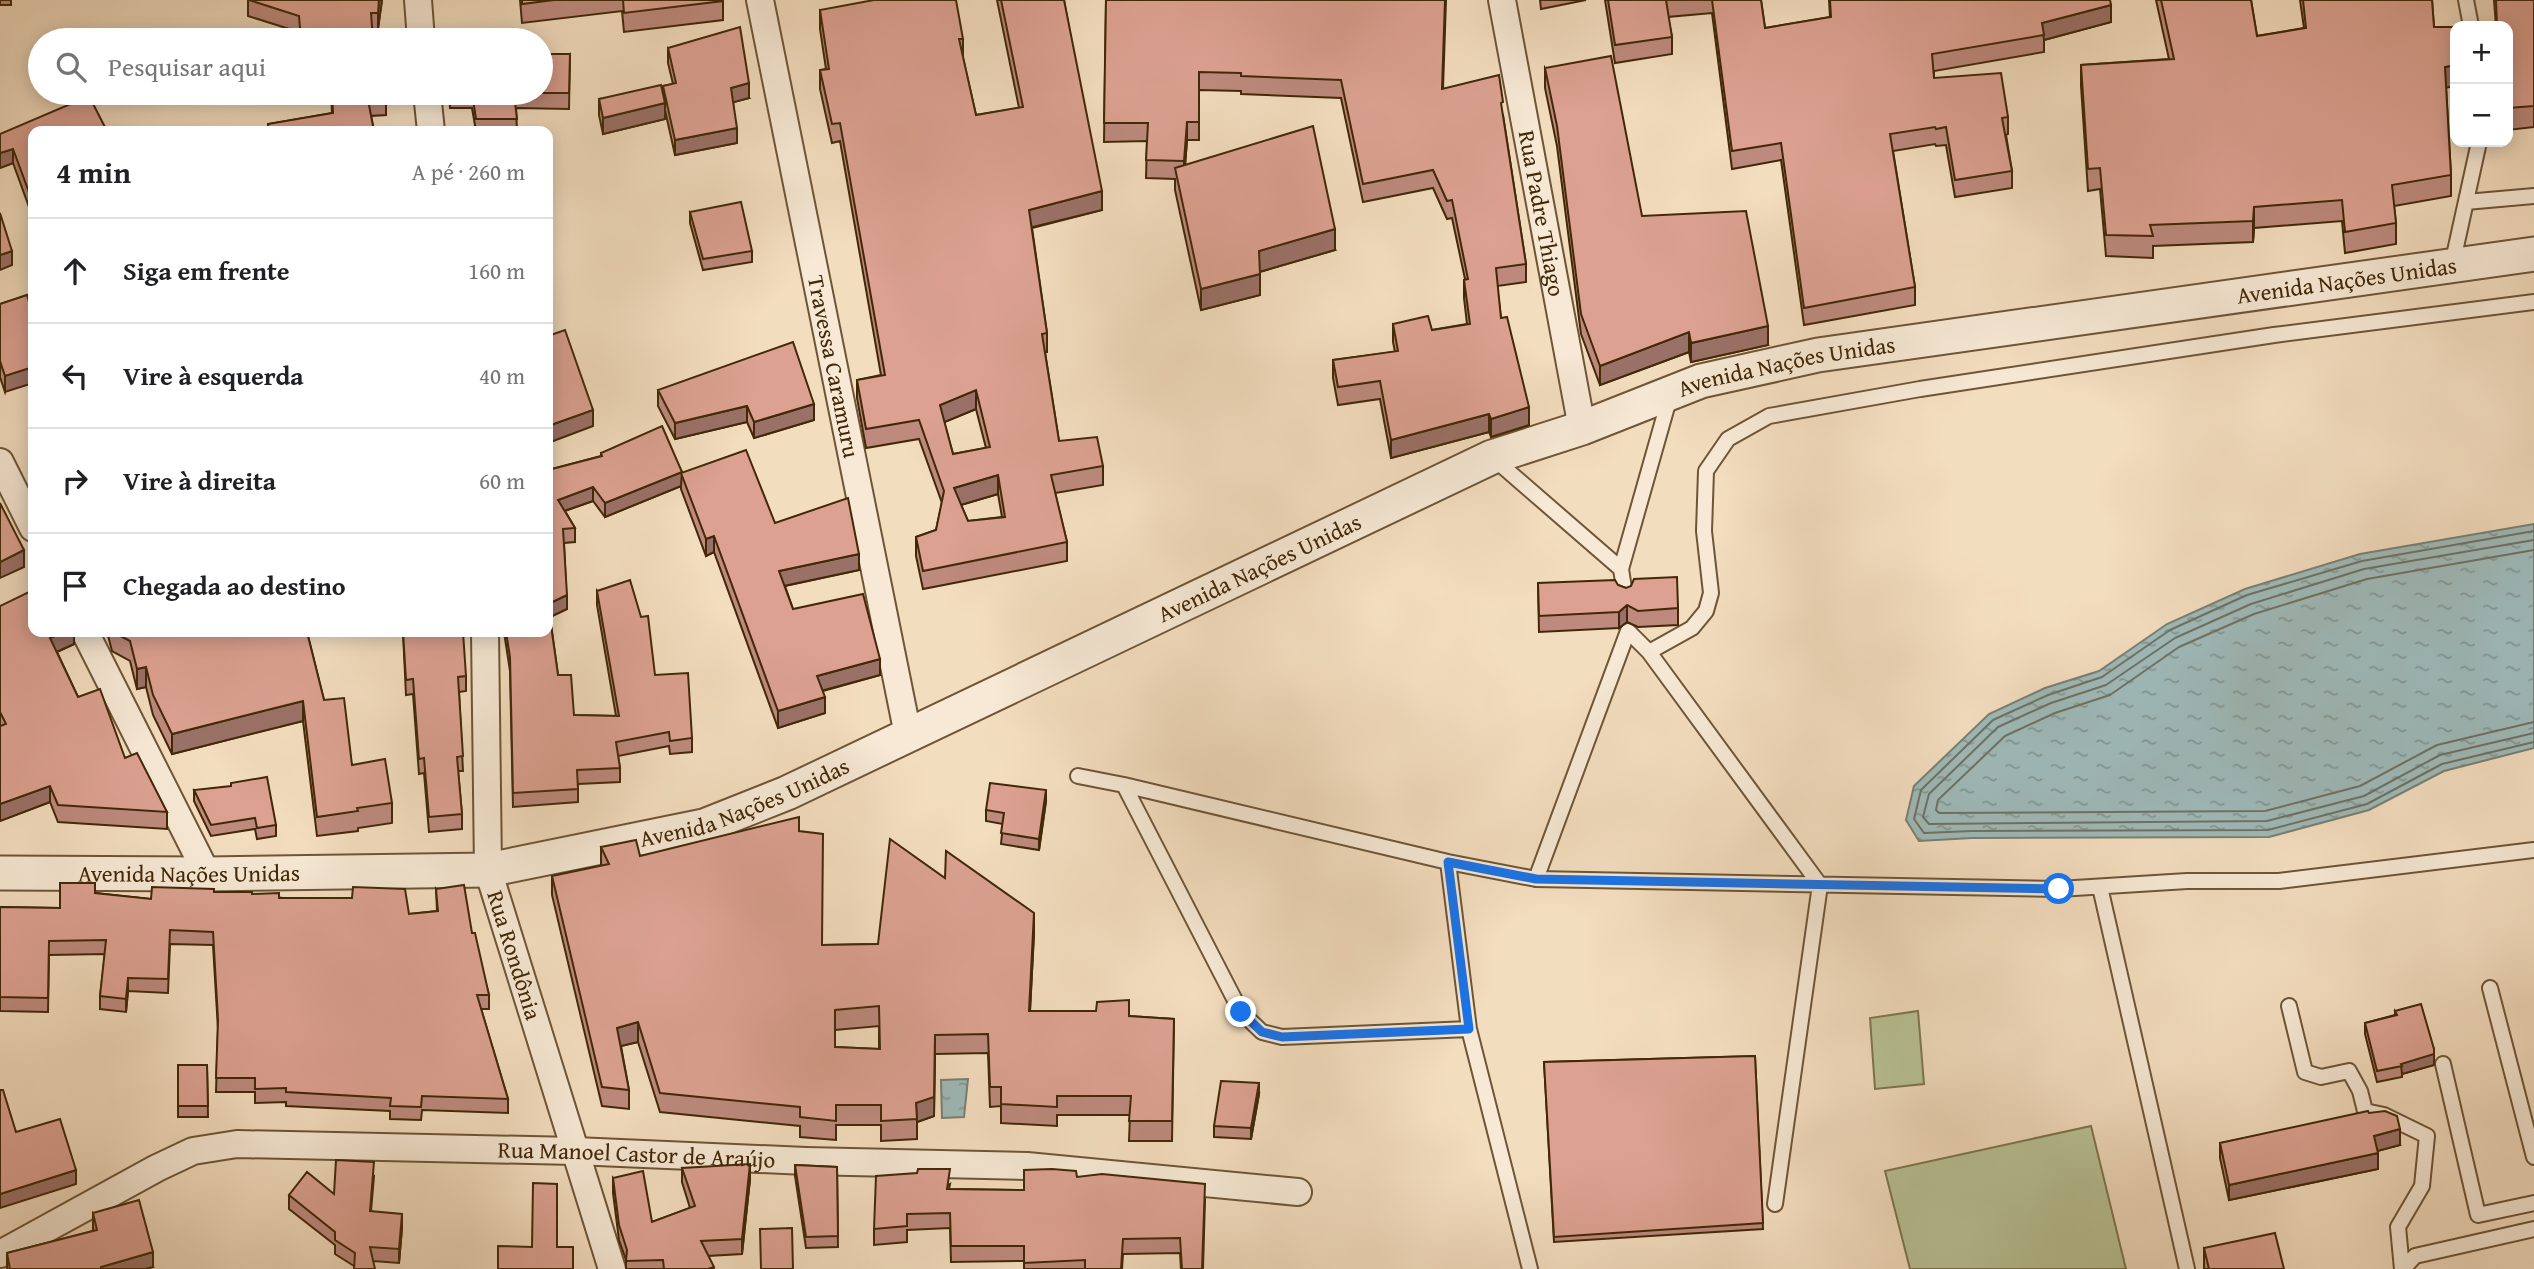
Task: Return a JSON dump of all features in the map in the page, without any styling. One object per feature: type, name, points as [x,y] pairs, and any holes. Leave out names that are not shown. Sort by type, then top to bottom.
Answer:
[{"type":"street","points":[[418,0],[420,28]]},
{"type":"street","name":"Travessa Caramuru","points":[[760,0],[908,735]]},
{"type":"street","name":"Rua Padre Thiago","points":[[1502,0],[1582,428]]},
{"type":"street","points":[[428,105],[430,126]]},
{"type":"street","name":"Avenida Nações Unidas","points":[[0,873],[207,874],[488,870],[704,827],[787,793],[1492,457],[1582,428],[1671,391],[1818,355],[2534,254]]},
{"type":"street","points":[[0,462],[28,518]]},
{"type":"street","points":[[88,637],[207,874]]},
{"type":"street","name":"Rua Rondônia","points":[[485,637],[488,870],[612,1269]]},
{"type":"street","name":"Rua Manoel Castor de Araújo","points":[[0,1254],[193,1151],[237,1144],[575,1151],[806,1161],[1027,1166],[1298,1192]]},
{"type":"lane","points":[[2466,0],[2470,21]]},
{"type":"lane","points":[[2452,266],[2478,147]]},
{"type":"lane","points":[[2466,202],[2534,196]]},
{"type":"lane","points":[[1649,652],[1692,628],[1706,611],[1711,593],[1704,531],[1706,471],[1728,439],[1769,416],[1920,389],[2274,335],[2534,302]]},
{"type":"lane","points":[[1625,595],[1621,569],[1671,391]]},
{"type":"lane","points":[[1492,457],[1621,569]]},
{"type":"lane","points":[[1536,879],[1628,629],[1649,652],[1820,885],[1806,1000],[1775,1204]]},
{"type":"lane","points":[[1078,776],[1448,862],[1536,879],[2059,889],[2187,881],[2279,881],[2534,850]]},
{"type":"lane","points":[[1124,785],[1241,1012],[1262,1032],[1282,1037],[1469,1029]]},
{"type":"lane","points":[[1448,862],[1469,1029],[1530,1269]]},
{"type":"lane","points":[[2100,887],[2187,1269]]},
{"type":"lane","points":[[2490,988],[2534,1157]]},
{"type":"lane","points":[[2288,1006],[2305,1072],[2321,1077],[2349,1071],[2360,1091],[2365,1111],[2384,1115],[2427,1136],[2422,1186],[2398,1227],[2402,1269]]},
{"type":"lane","points":[[2443,1064],[2483,1241]]},
{"type":"lane","points":[[2478,1216],[2534,1203]]},
{"type":"lane","points":[[2402,1269],[2415,1256],[2534,1230]]},
{"type":"green space","points":[[1918,1011],[1924,1084],[1875,1089],[1870,1018]]},
{"type":"green space","points":[[2091,1126],[2126,1269],[1910,1269],[1885,1171]]},
{"type":"water","points":[[2534,524],[2534,748],[2444,771],[2369,810],[2269,837],[1972,838],[1919,841],[1906,820],[1914,786],[1989,714],[2045,688],[2099,671],[2167,624],[2245,589],[2360,554]]},
{"type":"water","points":[[968,1079],[964,1117],[942,1118],[941,1080]]},
{"type":"building","points":[[249,0],[379,0],[378,13],[371,13],[372,28],[300,28],[299,16]]},
{"type":"building","points":[[522,0],[554,0],[522,4]]},
{"type":"building","points":[[623,0],[723,0],[723,1],[624,13]]},
{"type":"building","points":[[874,0],[956,0],[963,39],[959,39],[976,115],[1023,107],[1001,0],[1064,0],[1102,191],[1029,210],[1047,333],[1042,334],[1059,441],[1097,437],[1103,466],[1051,475],[1067,542],[923,571],[916,537],[936,530],[944,491],[919,420],[866,429],[857,380],[885,375],[840,123],[832,124],[820,70],[829,69],[820,10]],"holes":[[[976,390],[990,447],[953,454],[940,405]],[[998,475],[1005,517],[968,521],[954,488]]]},
{"type":"building","points":[[1106,0],[1445,0],[1442,89],[1499,75],[1526,264],[1496,268],[1501,318],[1507,317],[1529,407],[1491,419],[1489,414],[1391,440],[1380,381],[1338,387],[1333,360],[1398,351],[1393,324],[1428,316],[1432,330],[1470,324],[1464,280],[1468,279],[1452,200],[1447,201],[1433,170],[1363,184],[1341,80],[1241,76],[1241,73],[1199,72],[1199,122],[1187,122],[1184,161],[1146,160],[1148,123],[1104,123]]},
{"type":"building","points":[[1608,0],[1666,0],[1672,37],[1615,45]]},
{"type":"building","points":[[1712,0],[1761,0],[1765,28],[1831,17],[1830,0],[2110,0],[2111,5],[2042,23],[2044,35],[1932,54],[1934,78],[2001,73],[2008,117],[2002,118],[2012,171],[1955,180],[1946,127],[1890,134],[1915,287],[1804,308],[1781,143],[1732,151]]},
{"type":"building","points":[[2161,0],[2251,0],[2257,36],[2306,28],[2303,0],[2432,0],[2434,27],[2450,27],[2450,66],[2445,67],[2451,175],[2392,185],[2396,223],[2345,232],[2342,200],[2254,207],[2253,221],[2150,225],[2153,236],[2106,235],[2100,168],[2088,169],[2081,65],[2174,59]]},
{"type":"building","points":[[2496,0],[2534,0],[2534,106],[2513,108],[2513,21],[2497,21]]},
{"type":"building","points":[[740,27],[749,83],[731,88],[737,128],[675,140],[663,86],[676,83],[668,48]]},
{"type":"building","points":[[553,54],[570,54],[569,93],[553,93]]},
{"type":"building","points":[[1611,56],[1642,216],[1746,211],[1768,326],[1691,343],[1689,332],[1600,366],[1581,314],[1557,126],[1545,68]]},
{"type":"building","points":[[661,85],[665,103],[603,118],[599,99]]},
{"type":"building","points":[[68,105],[94,105],[104,126],[28,126],[28,190],[13,149],[0,153],[0,134]]},
{"type":"building","points":[[333,105],[369,105],[373,126],[268,126],[268,124],[333,113]]},
{"type":"building","points":[[474,105],[515,105],[517,119],[476,119]]},
{"type":"building","points":[[1313,126],[1335,229],[1259,251],[1260,274],[1201,289],[1175,168]]},
{"type":"building","points":[[741,202],[752,251],[703,259],[690,212]]},
{"type":"building","points":[[0,213],[12,251],[0,255]]},
{"type":"building","points":[[27,295],[28,298],[28,369],[5,376],[0,361],[0,304]]},
{"type":"building","points":[[565,330],[593,410],[553,424],[553,334]]},
{"type":"building","points":[[793,342],[814,404],[754,422],[747,406],[675,423],[658,390]]},
{"type":"building","points":[[662,426],[682,472],[605,503],[593,487],[558,500],[575,528],[563,529],[567,595],[553,602],[553,469],[602,456],[601,453]]},
{"type":"building","points":[[746,450],[775,523],[848,498],[859,554],[779,571],[793,609],[863,594],[880,659],[817,676],[825,697],[778,711],[714,536],[706,539],[681,473]]},
{"type":"building","points":[[0,503],[24,550],[0,562]]},
{"type":"building","points":[[1677,577],[1678,608],[1638,611],[1627,605],[1619,612],[1539,616],[1538,583],[1615,580],[1618,585],[1626,588],[1631,586],[1634,579]]},
{"type":"building","points":[[630,580],[641,617],[648,616],[655,675],[688,673],[692,738],[670,741],[669,732],[616,742],[620,768],[577,770],[578,789],[513,793],[510,657],[507,637],[553,637],[558,675],[571,675],[574,715],[619,716],[597,591]]},
{"type":"building","points":[[28,592],[28,637],[52,637],[50,638],[78,697],[100,689],[125,758],[137,753],[167,812],[58,805],[50,786],[0,804],[0,726],[6,724],[0,712],[0,606]]},
{"type":"building","points":[[122,637],[308,637],[324,700],[344,698],[352,765],[385,759],[392,803],[317,817],[303,701],[172,734],[153,695],[146,667],[137,669],[130,641]]},
{"type":"building","points":[[403,637],[463,637],[466,676],[458,677],[463,756],[457,757],[462,814],[429,817],[424,758],[419,759],[413,679],[406,680]]},
{"type":"building","points":[[267,777],[276,825],[257,828],[255,818],[211,825],[194,790],[231,786],[231,783]]},
{"type":"building","points":[[990,783],[1046,790],[1039,839],[1001,833],[1004,813],[986,810]]},
{"type":"building","points":[[799,817],[799,831],[823,834],[822,945],[878,944],[890,839],[945,878],[946,851],[1034,913],[1029,1011],[1096,1011],[1097,1002],[1129,1000],[1129,1016],[1174,1019],[1172,1121],[1129,1121],[1131,1096],[1057,1096],[1057,1107],[1001,1104],[1001,1087],[990,1087],[988,1034],[935,1035],[934,1097],[916,1103],[917,1119],[881,1121],[881,1105],[836,1105],[836,1121],[800,1117],[800,1107],[660,1093],[638,1022],[617,1028],[629,1090],[602,1087],[552,876],[609,864],[601,847],[636,840],[640,856]],"holes":[[[879,1006],[880,1049],[835,1047],[835,1010]]]},
{"type":"building","points":[[60,883],[95,883],[95,893],[151,899],[152,887],[214,889],[214,892],[252,894],[279,893],[279,898],[352,898],[353,887],[405,889],[409,914],[438,911],[436,889],[464,885],[472,933],[475,933],[489,995],[477,995],[508,1099],[422,1096],[421,1107],[390,1106],[391,1098],[286,1092],[286,1088],[255,1089],[255,1078],[216,1078],[218,1020],[213,932],[170,930],[168,979],[128,978],[126,999],[100,996],[106,940],[49,941],[48,998],[0,997],[0,907],[60,908]]},
{"type":"building","points":[[2421,1004],[2434,1054],[2401,1064],[2402,1066],[2377,1071],[2365,1023],[2397,1015],[2395,1011]]},
{"type":"building","points":[[1755,1056],[1763,1223],[1554,1237],[1544,1062]]},
{"type":"building","points":[[178,1065],[207,1065],[208,1106],[178,1106]]},
{"type":"building","points":[[1221,1081],[1259,1083],[1251,1128],[1214,1126]]},
{"type":"building","points":[[0,1090],[3,1090],[16,1132],[60,1119],[76,1170],[0,1194]]},
{"type":"building","points":[[2368,1111],[2385,1111],[2397,1116],[2400,1129],[2374,1136],[2378,1153],[2229,1185],[2220,1143]]},
{"type":"building","points":[[336,1160],[374,1162],[370,1211],[402,1214],[399,1249],[370,1247],[375,1269],[354,1269],[355,1253],[335,1240],[335,1232],[289,1195],[307,1172],[334,1194]]},
{"type":"building","points":[[750,1164],[742,1239],[701,1241],[714,1267],[664,1269],[663,1260],[626,1261],[627,1250],[619,1225],[613,1178],[643,1171],[652,1222],[695,1206],[682,1168]]},
{"type":"building","points":[[795,1165],[837,1167],[838,1236],[806,1237]]},
{"type":"building","points":[[918,1169],[950,1169],[947,1189],[1024,1190],[1024,1170],[1052,1169],[1076,1171],[1077,1177],[1102,1174],[1205,1184],[1202,1269],[1182,1269],[1180,1238],[1123,1239],[1121,1269],[1085,1269],[1085,1260],[1024,1263],[1024,1246],[951,1246],[950,1213],[907,1214],[907,1226],[874,1229],[876,1176],[917,1173]]},
{"type":"building","points":[[533,1183],[557,1184],[557,1247],[573,1247],[573,1269],[498,1269],[498,1246],[532,1247]]},
{"type":"building","points":[[139,1200],[153,1252],[101,1269],[10,1269],[7,1253],[97,1230],[93,1213]]},
{"type":"building","points":[[792,1228],[793,1269],[761,1269],[760,1229]]},
{"type":"building","points":[[2275,1233],[2284,1269],[2209,1269],[2204,1248]]},
{"type":"route","points":[[1241,1012],[1262,1032],[1282,1037],[1469,1029],[1448,862],[1536,879],[2059,889]]}]
